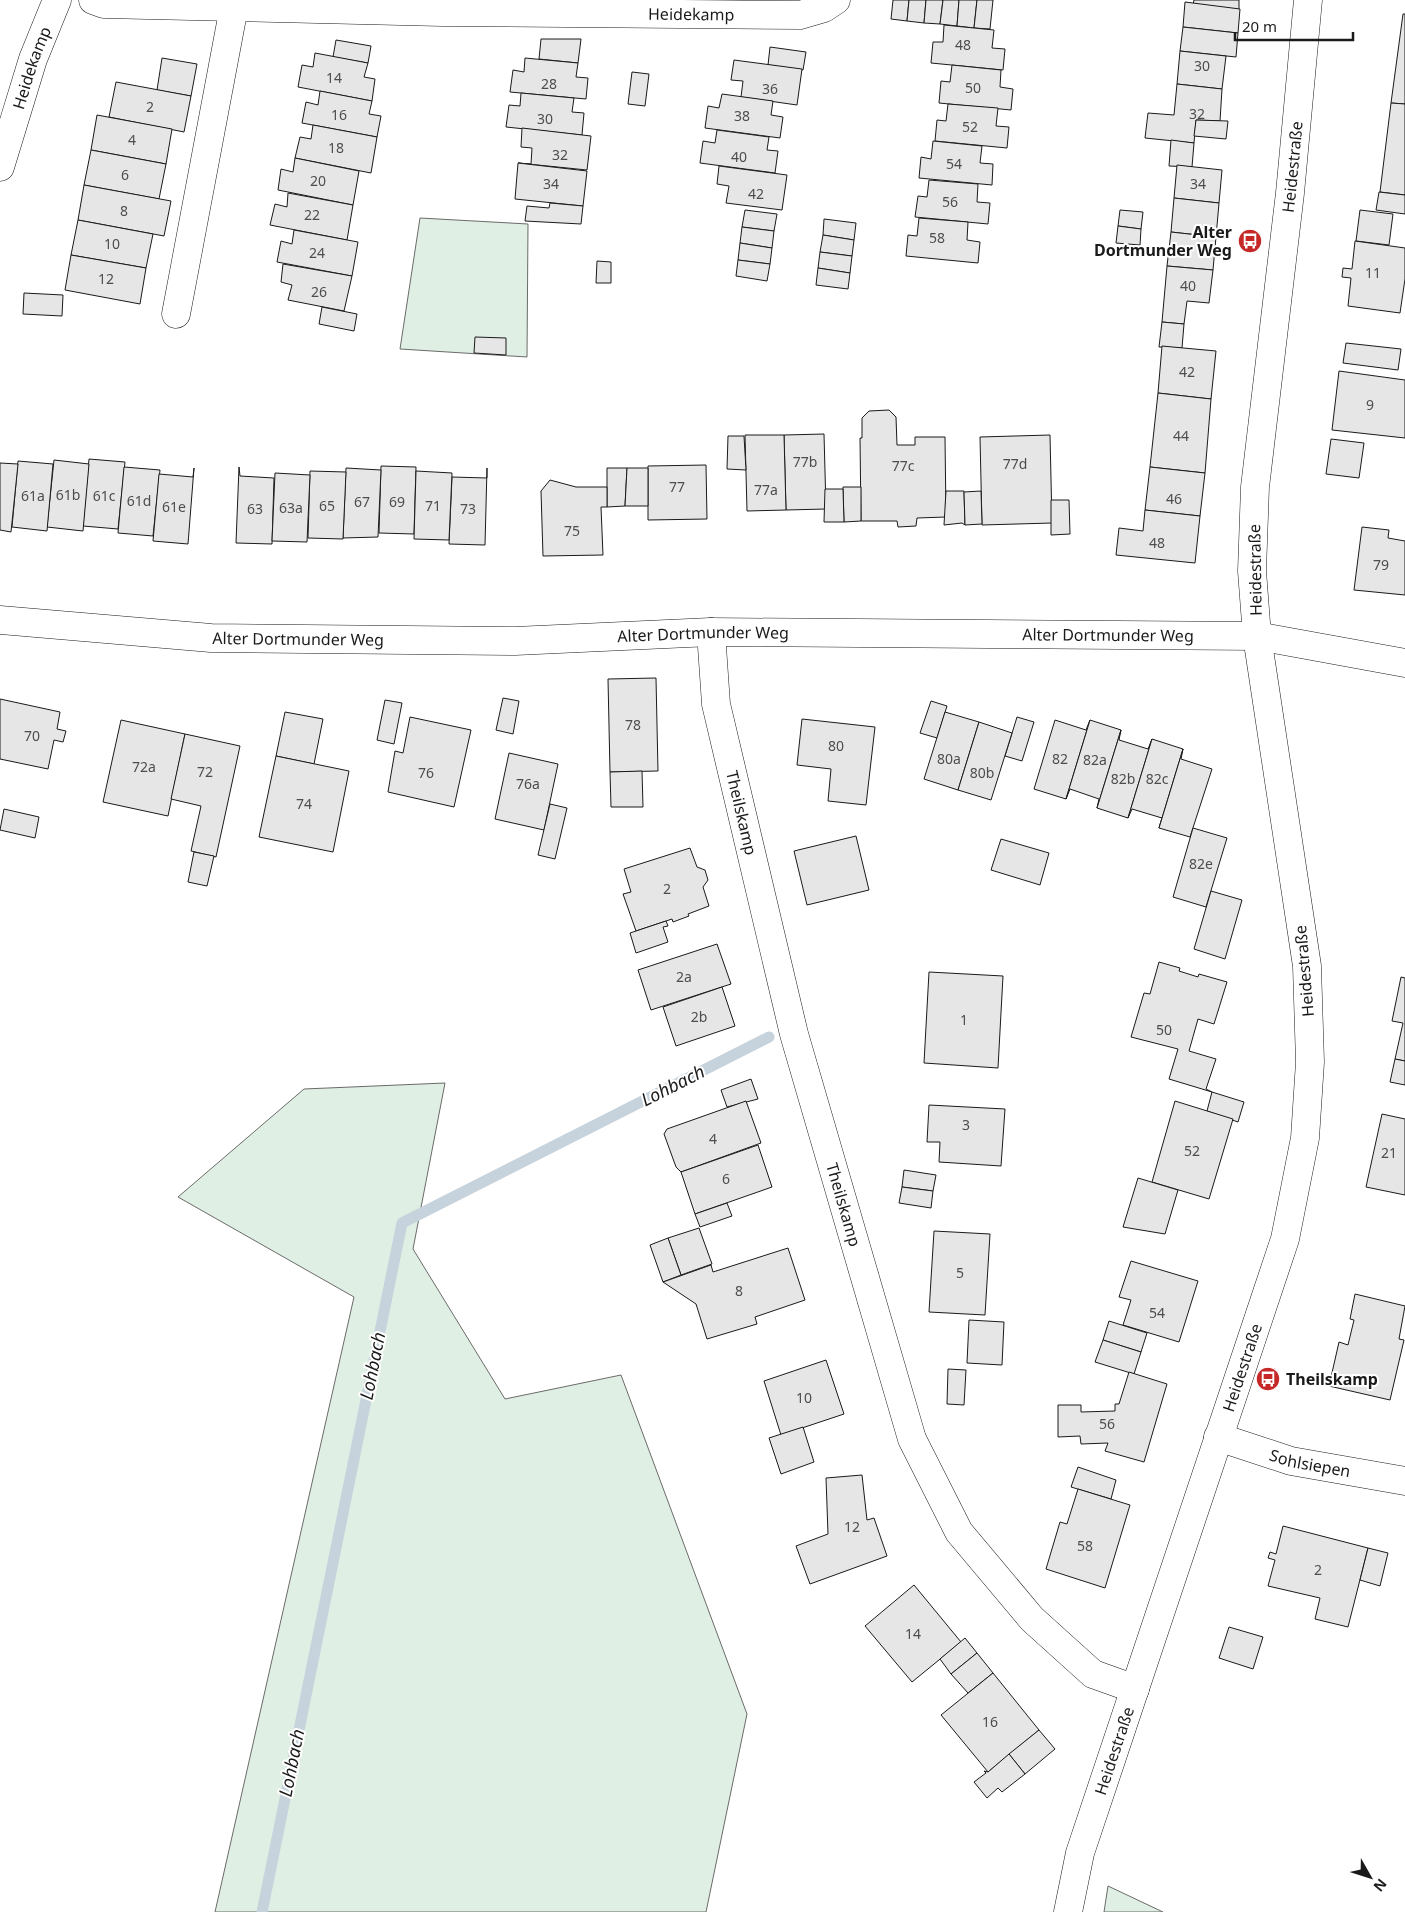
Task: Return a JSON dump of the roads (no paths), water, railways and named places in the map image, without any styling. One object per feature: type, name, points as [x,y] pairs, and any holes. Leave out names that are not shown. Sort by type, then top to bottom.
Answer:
[{"type":"street","name":"Heidekamp","points":[[0,167],[33,59],[57,0]]},
{"type":"street","name":"Heidekamp","points":[[94,0],[104,4],[442,12],[800,15],[824,8],[836,0]]},
{"type":"street","name":"Heidestraße","points":[[1068,1912],[1080,1853],[1285,1238],[1305,1138],[1310,1062],[1307,966],[1257,636],[1252,571],[1255,487],[1290,193],[1308,0]]},
{"type":"street","points":[[176,314],[234,7]]},
{"type":"street","name":"Alter Dortmunder Weg","points":[[0,620],[211,638],[515,641],[712,632],[1257,636],[1405,663]]},
{"type":"street","name":"Theilskamp","points":[[712,632],[716,704],[794,1034],[912,1440],[959,1532],[1032,1619],[1094,1674],[1135,1688]]},
{"type":"street","name":"Sohlsiepen","points":[[1218,1437],[1291,1461],[1405,1481]]},
{"type":"waterway","name":"Lohbach","points":[[262,1912],[402,1223],[769,1037]]},
{"type":"place","name":"Alter Dortmunder Weg","points":[[1250,241]]},
{"type":"place","name":"Theilskamp","points":[[1268,1379]]}]
